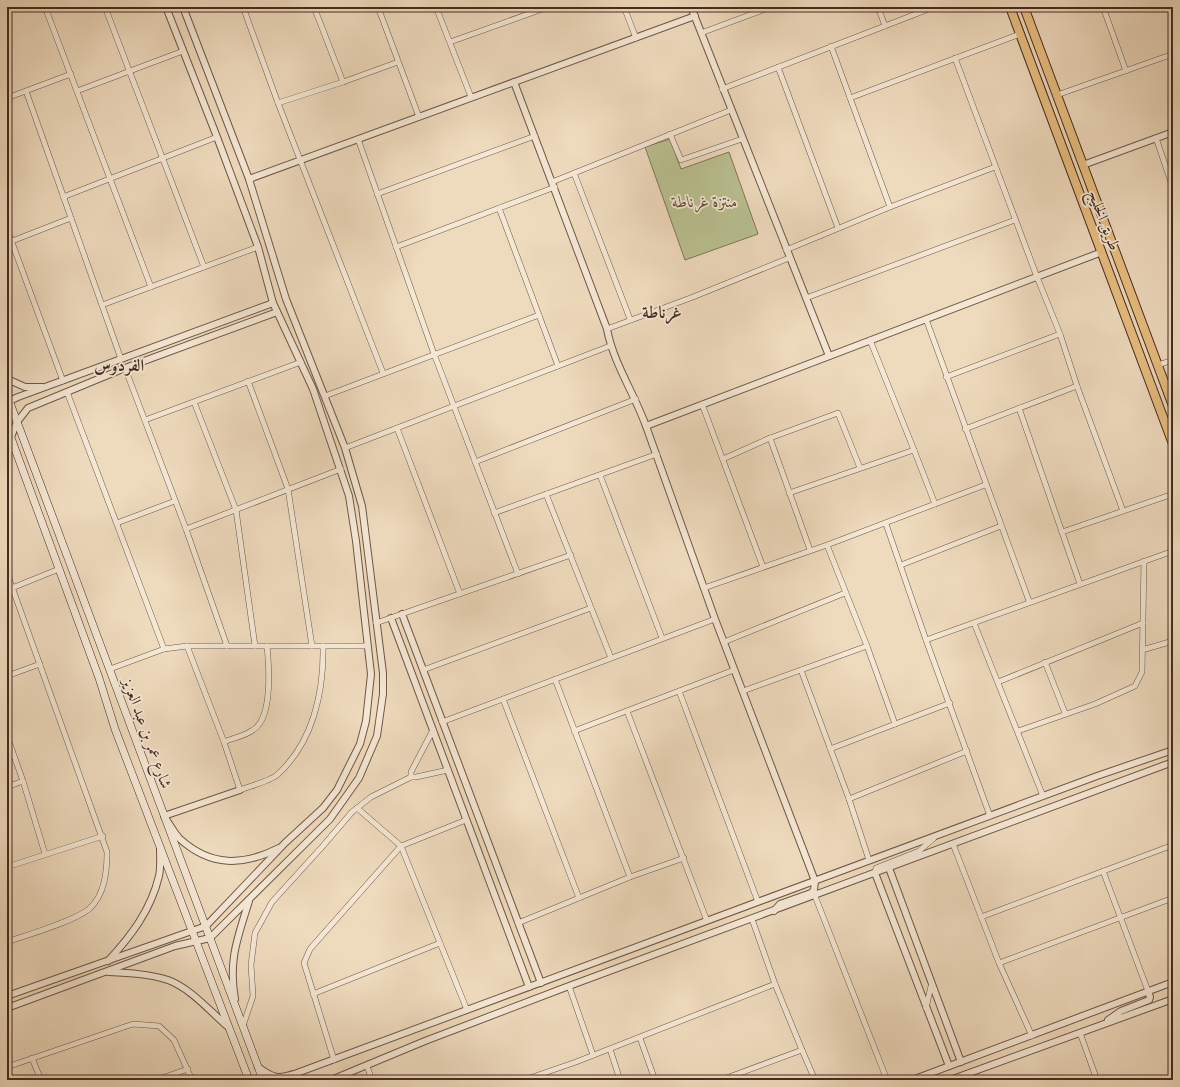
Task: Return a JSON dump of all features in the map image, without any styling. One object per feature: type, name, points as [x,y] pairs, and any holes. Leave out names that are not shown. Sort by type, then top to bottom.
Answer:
[{"type":"main road","name":"طريق الخليج","points":[[1010,7],[1173,444]]},
{"type":"main road","name":"طريق الخليج","points":[[1024,7],[1173,406]]},
{"type":"main road","name":"شارع عمر بن عبد العزيز","points":[[8,401],[110,669],[263,1080]]},
{"type":"main road","name":"شارع عمر بن عبد العزيز","points":[[7,427],[9,438],[59,569],[96,671],[115,729],[198,942],[227,1026],[249,1080]]},
{"type":"street","points":[[45,7],[151,287]]},
{"type":"street","points":[[105,7],[204,267]]},
{"type":"street","points":[[7,996],[106,963],[206,926],[285,844],[323,808],[337,790],[360,744],[370,696],[371,674],[356,541],[349,496],[313,389],[273,303],[258,247],[166,7]]},
{"type":"street","points":[[7,1008],[175,946],[198,942],[210,938],[330,819],[359,778],[371,755],[377,736],[384,694],[362,506],[345,448],[325,396],[315,376],[286,298],[249,179],[183,7]]},
{"type":"street","points":[[243,7],[278,103],[383,373]]},
{"type":"street","points":[[314,7],[343,82]]},
{"type":"street","points":[[386,7],[378,8],[419,117]]},
{"type":"street","points":[[436,7],[471,97]]},
{"type":"street","points":[[450,42],[530,10],[548,7]]},
{"type":"street","points":[[624,7],[636,38]]},
{"type":"street","points":[[691,7],[828,356]]},
{"type":"street","points":[[701,33],[771,7]]},
{"type":"street","points":[[878,7],[885,26]]},
{"type":"street","points":[[722,89],[934,7]]},
{"type":"street","points":[[1103,7],[1126,71]]},
{"type":"street","points":[[249,179],[695,16]]},
{"type":"street","points":[[850,98],[1020,34]]},
{"type":"street","points":[[831,46],[890,207]]},
{"type":"street","points":[[77,91],[183,51]]},
{"type":"street","points":[[1057,95],[1173,54]]},
{"type":"street","points":[[955,58],[995,167],[1060,334],[1077,386],[1123,511]]},
{"type":"street","points":[[278,103],[398,62]]},
{"type":"street","points":[[778,67],[838,228]]},
{"type":"street","points":[[7,98],[71,74]]},
{"type":"street","points":[[514,82],[554,184],[607,329],[610,346],[636,399],[715,619],[815,881],[814,890],[811,893],[780,904],[774,911]]},
{"type":"street","points":[[26,91],[121,359]]},
{"type":"street","points":[[396,247],[499,208],[554,184],[574,173],[731,110]]},
{"type":"street","points":[[1083,165],[1173,132]]},
{"type":"street","points":[[670,134],[681,160],[742,139]]},
{"type":"street","points":[[377,194],[535,136]]},
{"type":"street","points":[[63,196],[217,137]]},
{"type":"street","points":[[1156,138],[1173,188]]},
{"type":"street","points":[[358,139],[434,354],[518,574]]},
{"type":"street","points":[[786,250],[890,207],[995,167]]},
{"type":"street","points":[[574,173],[630,319]]},
{"type":"street","points":[[499,208],[558,366]]},
{"type":"street","points":[[9,243],[71,218]]},
{"type":"street","points":[[806,298],[1016,220]]},
{"type":"street","points":[[7,229],[9,243],[63,381]]},
{"type":"street","points":[[102,305],[258,247]]},
{"type":"street","points":[[646,426],[1102,252]]},
{"type":"street","points":[[607,329],[630,319],[693,297],[789,258]]},
{"type":"street","points":[[8,401],[273,303]]},
{"type":"street","points":[[9,438],[17,422],[28,408],[126,368],[277,312]]},
{"type":"street","points":[[325,396],[539,315]]},
{"type":"street","points":[[926,319],[985,485],[1029,601]]},
{"type":"street","points":[[946,376],[1060,334]]},
{"type":"street","points":[[870,340],[935,504]]},
{"type":"street","points":[[345,448],[610,346]]},
{"type":"street","points":[[1158,365],[1173,360]]},
{"type":"street","points":[[145,420],[301,362]]},
{"type":"street","points":[[126,368],[186,529],[227,646]]},
{"type":"street","points":[[7,379],[25,387],[47,387]]},
{"type":"street","points":[[248,382],[288,489],[312,646]]},
{"type":"street","points":[[965,428],[1077,386]]},
{"type":"street","points":[[67,392],[164,649]]},
{"type":"street","points":[[475,462],[636,399]]},
{"type":"street","points":[[194,402],[236,510],[255,646]]},
{"type":"street","points":[[702,404],[763,567]]},
{"type":"street","points":[[1019,408],[1080,584]]},
{"type":"street","points":[[723,459],[770,438],[838,413],[860,468]]},
{"type":"street","points":[[397,428],[460,594]]},
{"type":"street","points":[[770,438],[810,550]]},
{"type":"street","points":[[789,493],[914,450]]},
{"type":"street","points":[[494,513],[656,454]]},
{"type":"street","points":[[186,529],[341,469]]},
{"type":"street","points":[[600,475],[662,638]]},
{"type":"street","points":[[704,588],[886,524],[985,485]]},
{"type":"street","points":[[546,494],[611,658]]},
{"type":"street","points":[[1062,532],[1173,494]]},
{"type":"street","points":[[116,523],[175,501]]},
{"type":"street","points":[[886,524],[926,640],[990,816]]},
{"type":"street","points":[[901,564],[1001,526]]},
{"type":"street","points":[[827,545],[896,724]]},
{"type":"street","points":[[926,640],[974,624],[1029,601],[1173,551]]},
{"type":"street","points":[[376,624],[571,555]]},
{"type":"street","points":[[1018,731],[1065,713],[1095,704],[1135,686],[1142,672],[1144,561]]},
{"type":"street","points":[[10,589],[59,569]]},
{"type":"street","points":[[7,573],[10,589],[40,664],[103,836],[107,852],[107,872],[100,893],[89,909],[64,922],[7,942]]},
{"type":"street","points":[[724,642],[846,593]]},
{"type":"street","points":[[423,670],[591,608]]},
{"type":"street","points":[[402,614],[541,983]]},
{"type":"street","points":[[391,618],[529,987]]},
{"type":"street","points":[[442,722],[715,619]]},
{"type":"street","points":[[998,682],[1143,623]]},
{"type":"street","points":[[974,624],[1043,796]]},
{"type":"street","points":[[1142,650],[1173,641]]},
{"type":"street","points":[[110,669],[164,649],[187,646],[368,646]]},
{"type":"street","points":[[187,646],[224,742],[240,790]]},
{"type":"street","points":[[224,742],[254,730],[261,722],[268,697],[267,646]]},
{"type":"street","points":[[285,844],[262,856],[242,861],[219,861],[196,851],[179,838],[164,816],[276,776],[297,753],[310,731],[323,669],[323,646]]},
{"type":"street","points":[[743,691],[867,646]]},
{"type":"street","points":[[1045,662],[1065,713]]},
{"type":"street","points":[[7,676],[40,664]]},
{"type":"street","points":[[574,730],[734,670]]},
{"type":"street","points":[[801,670],[849,799],[869,860]]},
{"type":"street","points":[[555,679],[630,877]]},
{"type":"street","points":[[679,691],[758,902]]},
{"type":"street","points":[[503,698],[579,898]]},
{"type":"street","points":[[830,749],[950,703]]},
{"type":"street","points":[[627,710],[684,858],[706,921]]},
{"type":"street","points":[[411,777],[411,772],[432,730]]},
{"type":"street","points":[[7,736],[23,781],[45,854]]},
{"type":"street","points":[[258,1067],[272,1077],[286,1078],[869,860],[1173,750]]},
{"type":"street","points":[[849,799],[967,751]]},
{"type":"street","points":[[331,1080],[425,1041],[569,986],[1173,762]]},
{"type":"street","points":[[242,1026],[252,996],[251,965],[255,933],[272,902],[357,808],[371,797],[411,777],[416,778],[448,770]]},
{"type":"street","points":[[7,787],[23,781]]},
{"type":"street","points":[[357,808],[401,846],[467,1010]]},
{"type":"street","points":[[334,1060],[304,963],[310,949],[401,846],[466,820]]},
{"type":"street","points":[[7,867],[103,836]]},
{"type":"street","points":[[936,836],[919,851],[876,868],[875,873],[949,1066]]},
{"type":"street","points":[[106,963],[126,942],[148,910],[159,875],[160,844]]},
{"type":"street","points":[[953,844],[999,963],[1032,1036]]},
{"type":"street","points":[[981,917],[1173,845]]},
{"type":"street","points":[[518,923],[630,877],[684,858]]},
{"type":"street","points":[[889,868],[931,986],[961,1062]]},
{"type":"street","points":[[1098,1026],[1121,1011],[1149,1000],[1150,997],[1104,871]]},
{"type":"street","points":[[815,896],[887,1080]]},
{"type":"street","points":[[999,963],[1173,898]]},
{"type":"street","points":[[238,1012],[233,985],[232,965],[235,943],[249,899]]},
{"type":"street","points":[[752,919],[775,984],[815,1080]]},
{"type":"street","points":[[313,994],[440,943]]},
{"type":"street","points":[[106,972],[134,973],[168,980],[184,989],[227,1026]]},
{"type":"street","points":[[912,1080],[1173,982]]},
{"type":"street","points":[[524,1080],[593,1056],[775,984]]},
{"type":"street","points":[[569,986],[593,1056]]},
{"type":"street","points":[[926,1008],[931,986]]},
{"type":"street","points":[[950,1080],[1173,999]]},
{"type":"street","points":[[7,1066],[133,1024],[140,1024],[159,1026],[174,1040],[192,1080]]},
{"type":"street","points":[[1080,1033],[1097,1080]]},
{"type":"street","points":[[640,1038],[656,1080]]},
{"type":"street","points":[[610,1049],[620,1080]]},
{"type":"street","points":[[721,1080],[802,1050]]},
{"type":"street","points":[[32,1058],[40,1080]]},
{"type":"street","points":[[367,1066],[372,1080]]},
{"type":"street","points":[[156,1080],[188,1069]]},
{"type":"street","points":[[968,1080],[974,1071]]},
{"type":"street","points":[[543,1074],[545,1080]]},
{"type":"green space","name":"منتزة غرناطة","points":[[670,139],[681,169],[729,152],[758,234],[685,260],[645,147]]},
{"type":"district","name":"غرناطة","points":[[662,312]]},
{"type":"district","name":"الفردوس","points":[[119,365]]}]
